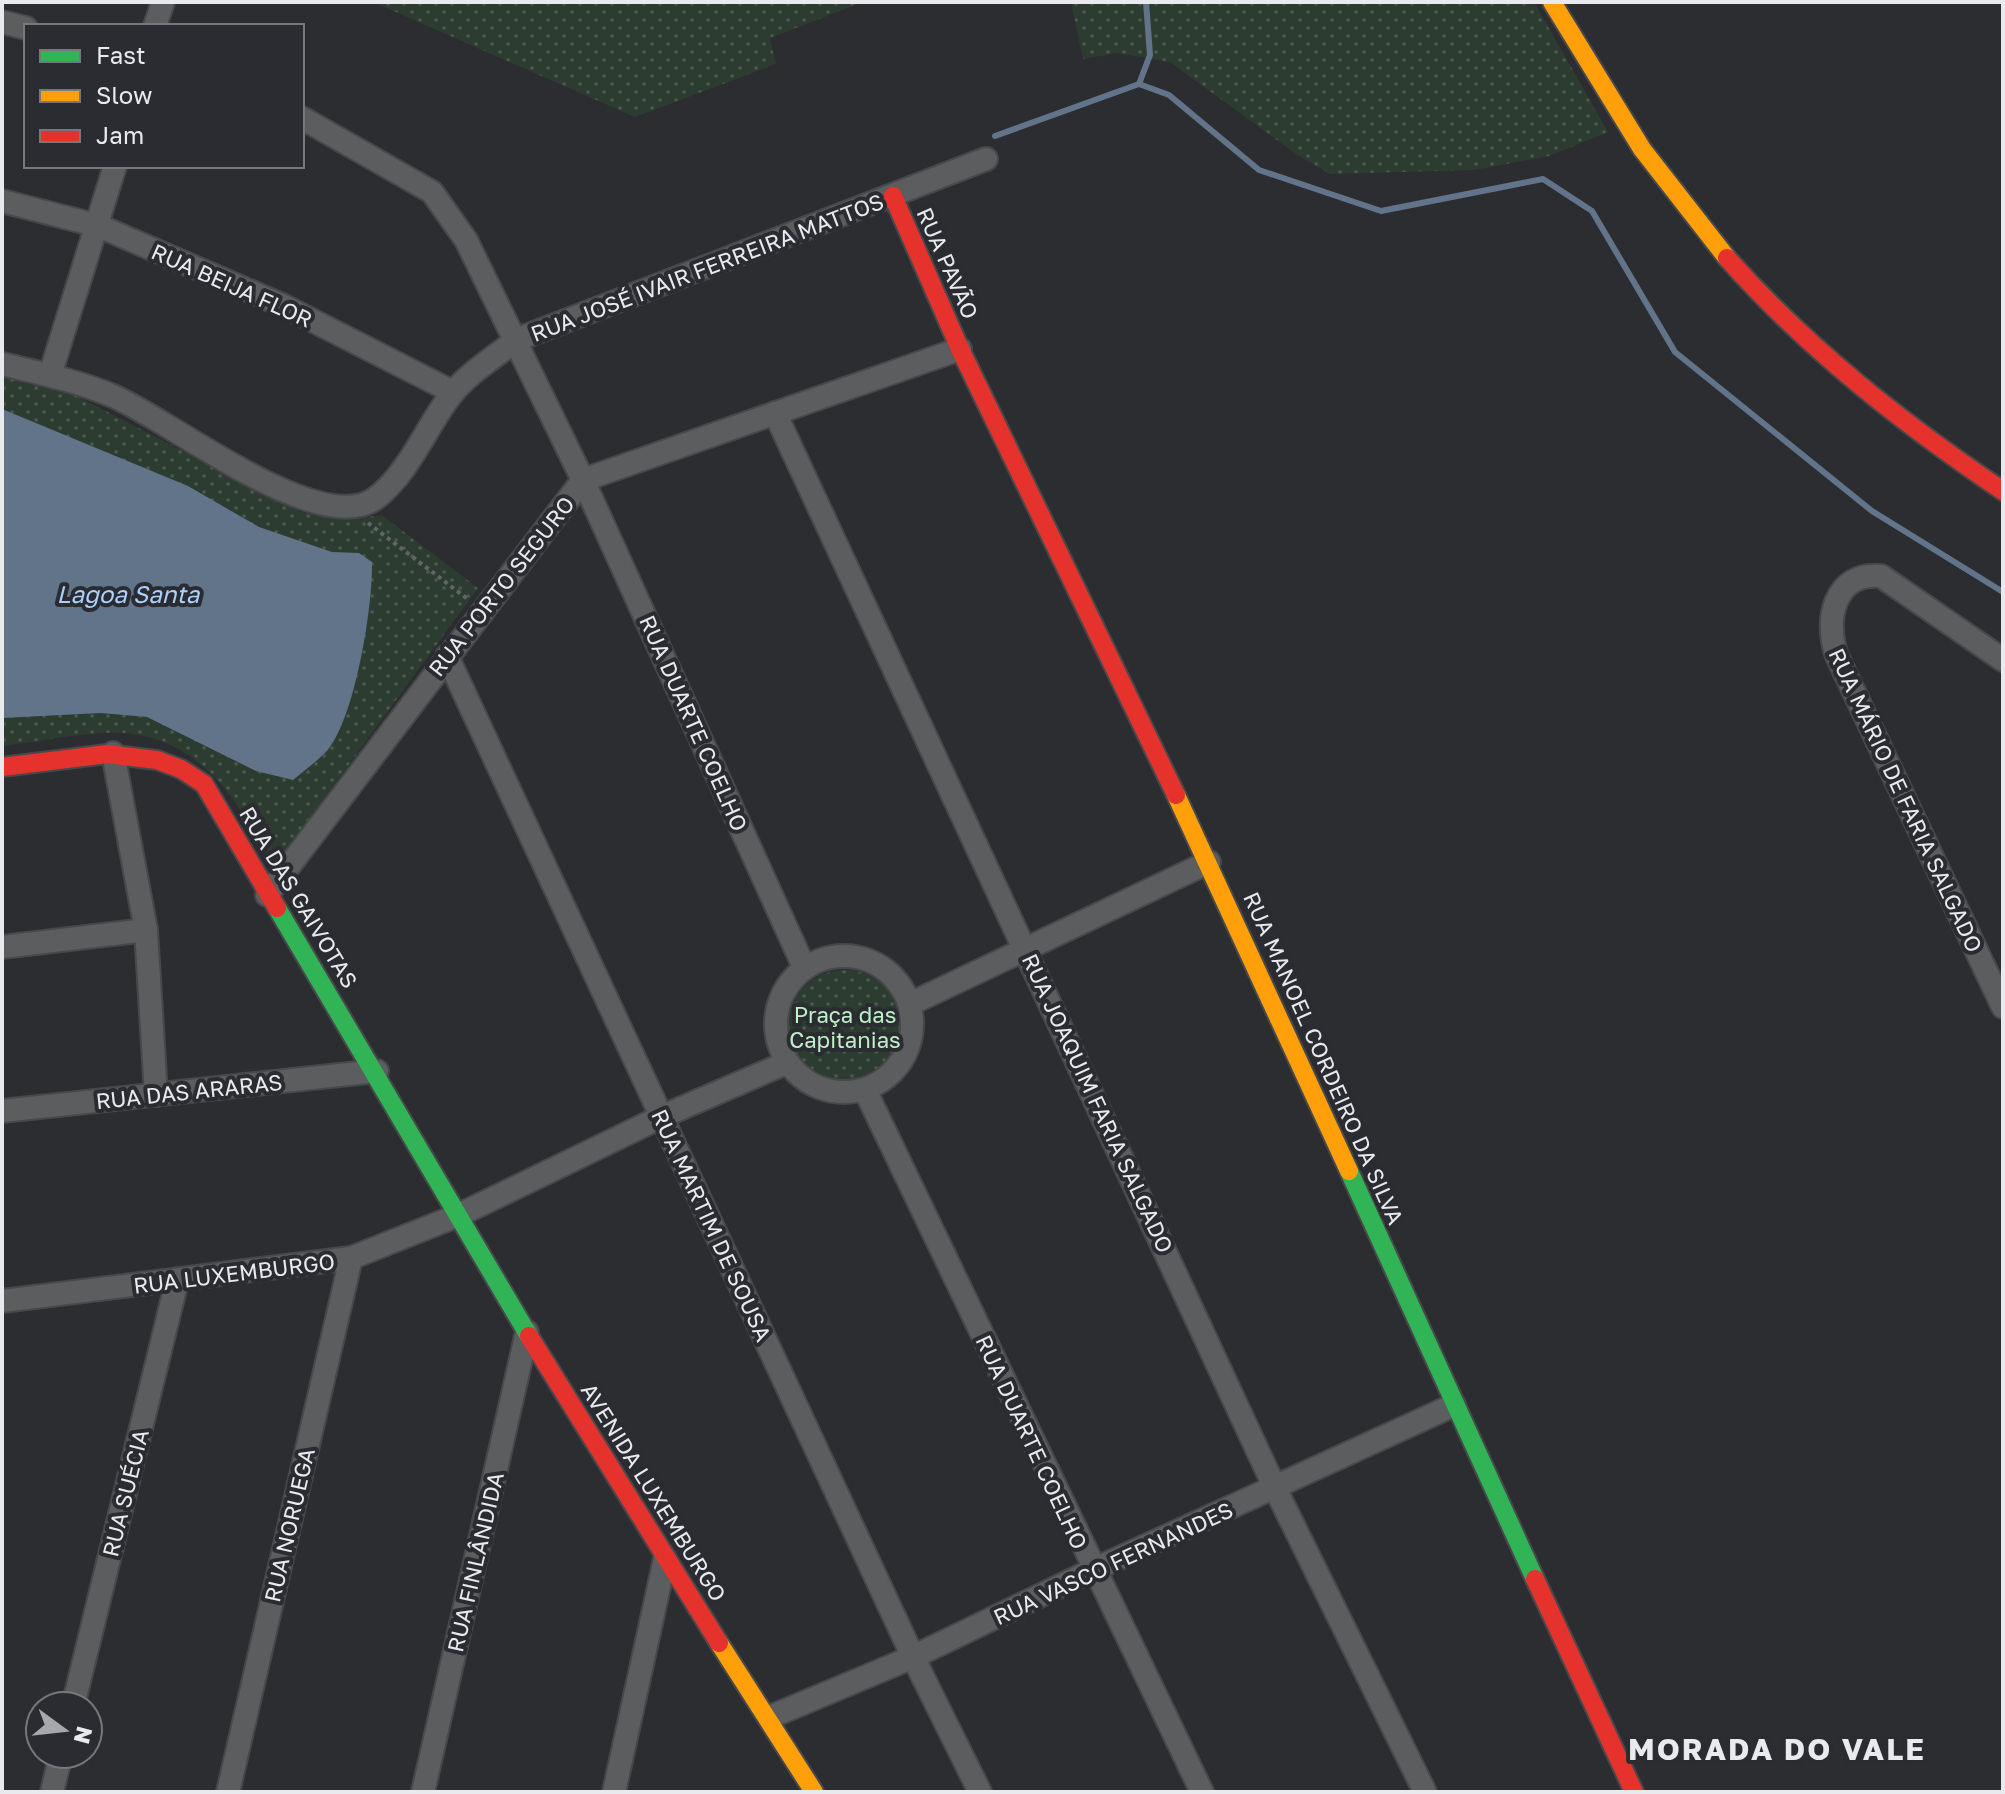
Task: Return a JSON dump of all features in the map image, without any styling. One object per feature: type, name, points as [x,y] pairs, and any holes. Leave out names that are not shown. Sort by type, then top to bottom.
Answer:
[{"type":"main road","points":[[1552,2],[1592,75],[1671,190],[1750,285],[1836,365],[2003,491]]},
{"type":"main road","name":"RUA PAVÃO","points":[[893,196],[960,349]]},
{"type":"main road","name":"RUA MANOEL CORDEIRO DA SILVA","points":[[960,349],[1209,862],[1454,1405],[1634,1792]]},
{"type":"main road","name":"RUA DAS GAIVOTAS","points":[[2,767],[113,753],[164,760],[204,784],[267,895],[377,1071],[459,1215]]},
{"type":"main road","name":"AVENIDA LUXEMBURGO","points":[[459,1215],[665,1559],[770,1717],[798,1781],[814,1792]]},
{"type":"street","points":[[156,24],[163,2]]},
{"type":"street","points":[[2,22],[24,28]]},
{"type":"street","name":"RUA DUARTE COELHO","points":[[304,119],[432,192],[466,240],[583,480],[804,967]]},
{"type":"street","name":"RUA JOSÉ IVAIR FERREIRA MATTOS","points":[[349,508],[375,499],[394,480],[453,392],[516,340],[986,159]]},
{"type":"street","points":[[50,375],[99,226],[114,168]]},
{"type":"street","name":"RUA BEIJA FLOR","points":[[2,201],[99,226],[284,306],[453,392]]},
{"type":"street","name":"RUA PORTO SEGURO","points":[[267,895],[583,480],[960,349]]},
{"type":"street","points":[[2,364],[50,375],[114,396],[261,480],[310,502],[349,508]]},
{"type":"street","name":"RUA JOAQUIM FARIA SALGADO","points":[[775,413],[1275,1488],[1425,1792]]},
{"type":"street","name":"RUA MÁRIO DE FARIA SALGADO","points":[[2003,660],[1881,576],[1868,574],[1855,580],[1834,603],[1829,619],[1829,635],[1837,656],[2003,1007]]},
{"type":"street","name":"RUA MARTIM DE SOUSA","points":[[447,656],[913,1657],[980,1792]]},
{"type":"street","points":[[113,753],[146,930],[156,1095]]},
{"type":"street","points":[[910,1004],[1209,862]]},
{"type":"street","points":[[2,947],[146,930]]},
{"type":"street","points":[[854,956],[879,964],[898,981],[910,1004],[913,1031],[905,1056],[888,1077],[865,1090],[843,1093],[821,1090],[802,1079],[786,1063],[776,1034],[778,1004],[784,990],[804,967],[828,957],[854,956]]},
{"type":"street","name":"RUA LUXEMBURGO","points":[[2,1301],[351,1258],[459,1215],[661,1117],[786,1063]]},
{"type":"street","name":"RUA DAS ARARAS","points":[[2,1111],[377,1071]]},
{"type":"street","name":"RUA DUARTE COELHO","points":[[865,1090],[1202,1792]]},
{"type":"street","name":"RUA NORUEGA","points":[[228,1792],[351,1258]]},
{"type":"street","name":"RUA SUÉCIA","points":[[77,1690],[177,1281]]},
{"type":"street","name":"RUA FINLÂNDIDA","points":[[423,1792],[527,1332]]},
{"type":"street","name":"RUA VASCO FERNANDES","points":[[770,1717],[913,1657],[1093,1570],[1454,1405]]},
{"type":"street","points":[[614,1792],[665,1559]]},
{"type":"street","points":[[52,1792],[57,1770]]},
{"type":"path","points":[[349,508],[483,611]]},
{"type":"green space","points":[[373,2],[863,2],[770,38],[776,64],[635,117]]},
{"type":"green space","points":[[1071,2],[1534,2],[1608,132],[1549,156],[1474,170],[1330,174],[1296,154],[1170,62],[1117,53],[1083,59]]},
{"type":"green space","name":"Lagoa Santa","points":[[2,376],[69,392],[301,512],[337,518],[383,516],[478,588],[274,867],[228,793],[189,755],[165,743],[138,735],[106,733],[2,746]]},
{"type":"green space","name":"Praça das Capitanias","points":[[845,970],[867,975],[885,987],[897,1005],[902,1027],[897,1049],[885,1067],[867,1079],[845,1084],[823,1079],[805,1067],[793,1049],[788,1027],[793,1005],[805,987],[823,975]]},
{"type":"water","name":"Lagoa Santa","points":[[2,409],[188,486],[259,527],[332,552],[359,553],[372,562],[366,633],[354,689],[336,736],[322,756],[293,780],[256,771],[147,717],[101,713],[2,718]]},
{"type":"waterway","points":[[1139,84],[1150,55],[1146,2]]},
{"type":"waterway","points":[[995,136],[1139,84],[1169,95],[1259,170],[1381,211],[1543,179],[1592,211],[1675,352],[1872,511],[2003,592]]},
{"type":"traffic: fast","points":[[277,908],[529,1336]]},
{"type":"traffic: fast","points":[[1349,1171],[1535,1579]]},
{"type":"traffic: slow","points":[[1552,2],[1642,149],[1727,258]]},
{"type":"traffic: slow","points":[[1176,795],[1349,1171]]},
{"type":"traffic: slow","points":[[719,1643],[814,1792]]},
{"type":"traffic: jam","points":[[893,196],[960,349],[1176,795]]},
{"type":"traffic: jam","points":[[1727,258],[1823,354],[1929,439],[2003,491]]},
{"type":"traffic: jam","points":[[2,767],[107,754],[157,760],[181,769],[204,784],[277,908]]},
{"type":"traffic: jam","points":[[529,1336],[719,1643]]},
{"type":"traffic: jam","points":[[1535,1579],[1634,1792]]},
{"type":"district","name":"MORADA DO VALE","points":[[1777,1749]]}]
